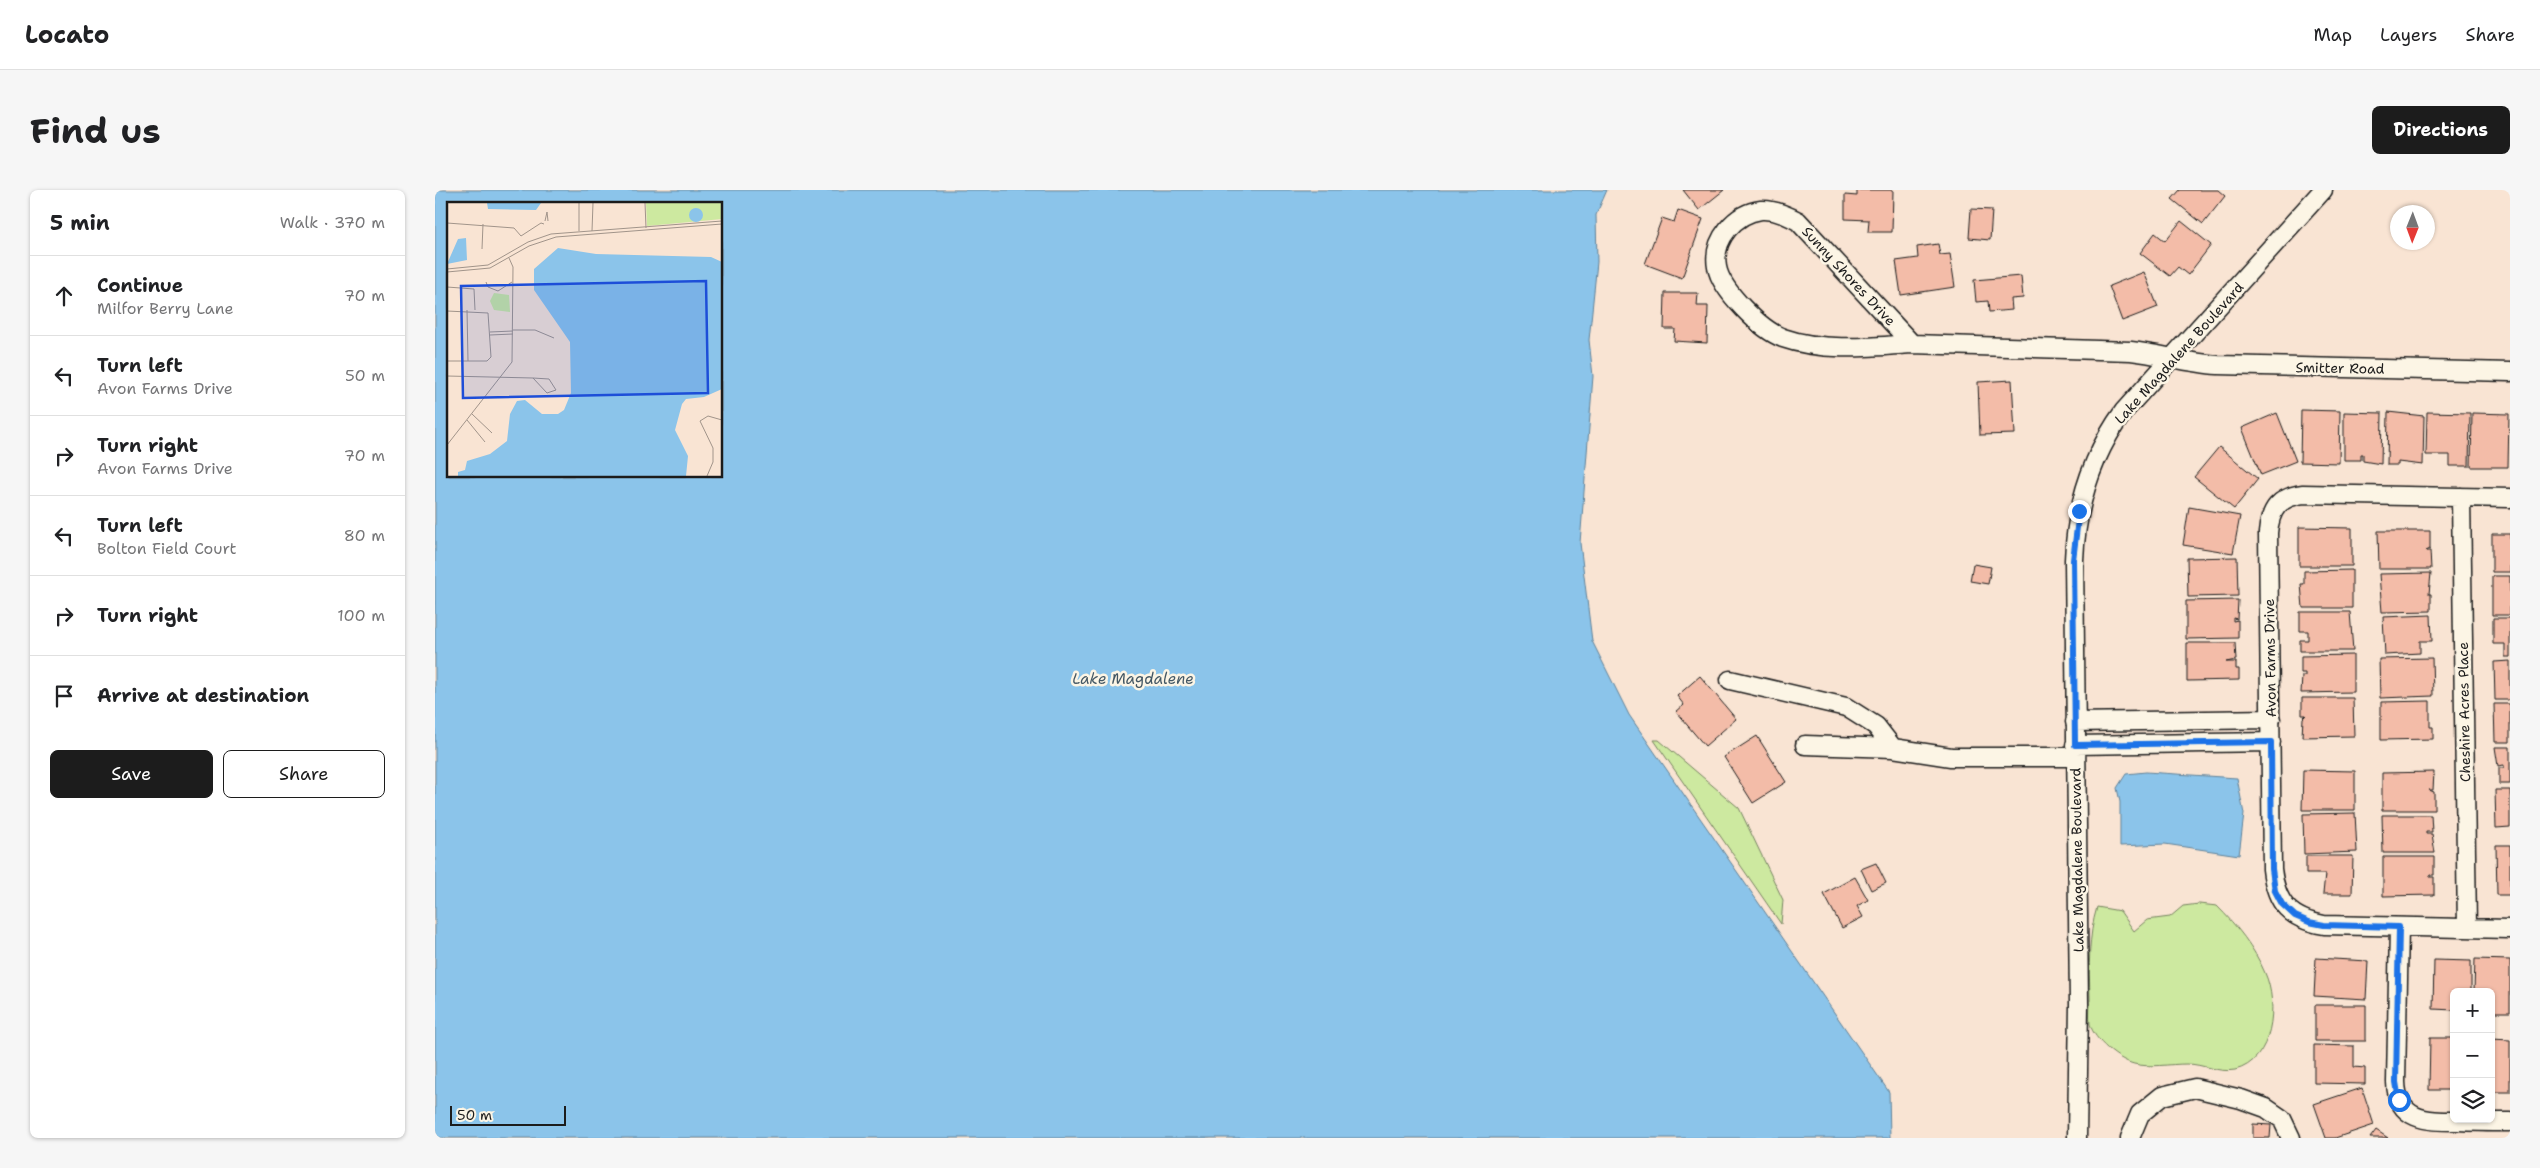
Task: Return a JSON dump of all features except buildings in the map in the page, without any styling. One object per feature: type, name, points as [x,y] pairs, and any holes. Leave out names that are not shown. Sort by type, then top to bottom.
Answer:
[{"type":"street","name":"Lake Magdalene Boulevard","points":[[2077,1138],[2079,1004],[2073,560],[2079,511],[2094,463],[2110,430],[2123,412],[2323,190]]},
{"type":"street","name":"Sunny Shores Drive","points":[[1912,344],[1798,220],[1783,213],[1763,210],[1744,214],[1729,228],[1719,242],[1717,266],[1726,287],[1763,326],[1781,337],[1830,346],[1912,344],[2131,352],[2171,359]]},
{"type":"street","name":"Smitter Road","points":[[2171,359],[2193,364],[2218,365],[2510,372]]},
{"type":"street","name":"Avon Farms Drive","points":[[2510,498],[2303,494],[2284,499],[2276,505],[2271,513],[2268,533],[2272,869],[2275,891],[2282,904],[2295,916],[2309,922],[2324,925],[2510,929]]},
{"type":"street","name":"Cheshire Acres Place","points":[[2461,496],[2467,928]]},
{"type":"street","points":[[1730,680],[1846,707],[1876,726],[1893,748]]},
{"type":"street","points":[[2075,722],[2271,719]]},
{"type":"street","points":[[2192,720],[2192,744]]},
{"type":"street","points":[[1805,745],[1893,748],[1951,757],[2192,744],[2271,742]]},
{"type":"street","points":[[2399,927],[2396,1082],[2399,1100],[2407,1111],[2421,1119],[2510,1122]]},
{"type":"street","points":[[2130,1138],[2140,1114],[2162,1096],[2195,1088],[2241,1099],[2266,1108],[2282,1119],[2291,1138]]},
{"type":"green space","points":[[1654,740],[1659,740],[1739,808],[1783,900],[1781,924]]},
{"type":"green space","points":[[2199,904],[2217,906],[2244,937],[2261,963],[2272,1000],[2270,1030],[2265,1044],[2248,1065],[2229,1071],[2199,1065],[2147,1066],[2128,1062],[2114,1054],[2101,1043],[2090,1024],[2090,952],[2097,907],[2120,911],[2134,931],[2147,920],[2170,917],[2183,906]]},
{"type":"water","name":"Lake Magdalene","points":[[435,190],[1607,190],[1596,215],[1597,262],[1589,340],[1593,376],[1580,543],[1592,641],[1629,715],[1889,1092],[1890,1138],[435,1138]]},
{"type":"water","points":[[2146,772],[2237,778],[2244,814],[2239,855],[2165,844],[2120,846],[2120,802],[2117,788],[2126,774]]},
{"type":"route","points":[[2079,511],[2074,538],[2073,560],[2075,745],[2271,742],[2272,869],[2275,891],[2282,904],[2295,916],[2309,922],[2324,925],[2399,927],[2396,1091],[2399,1100]]}]
